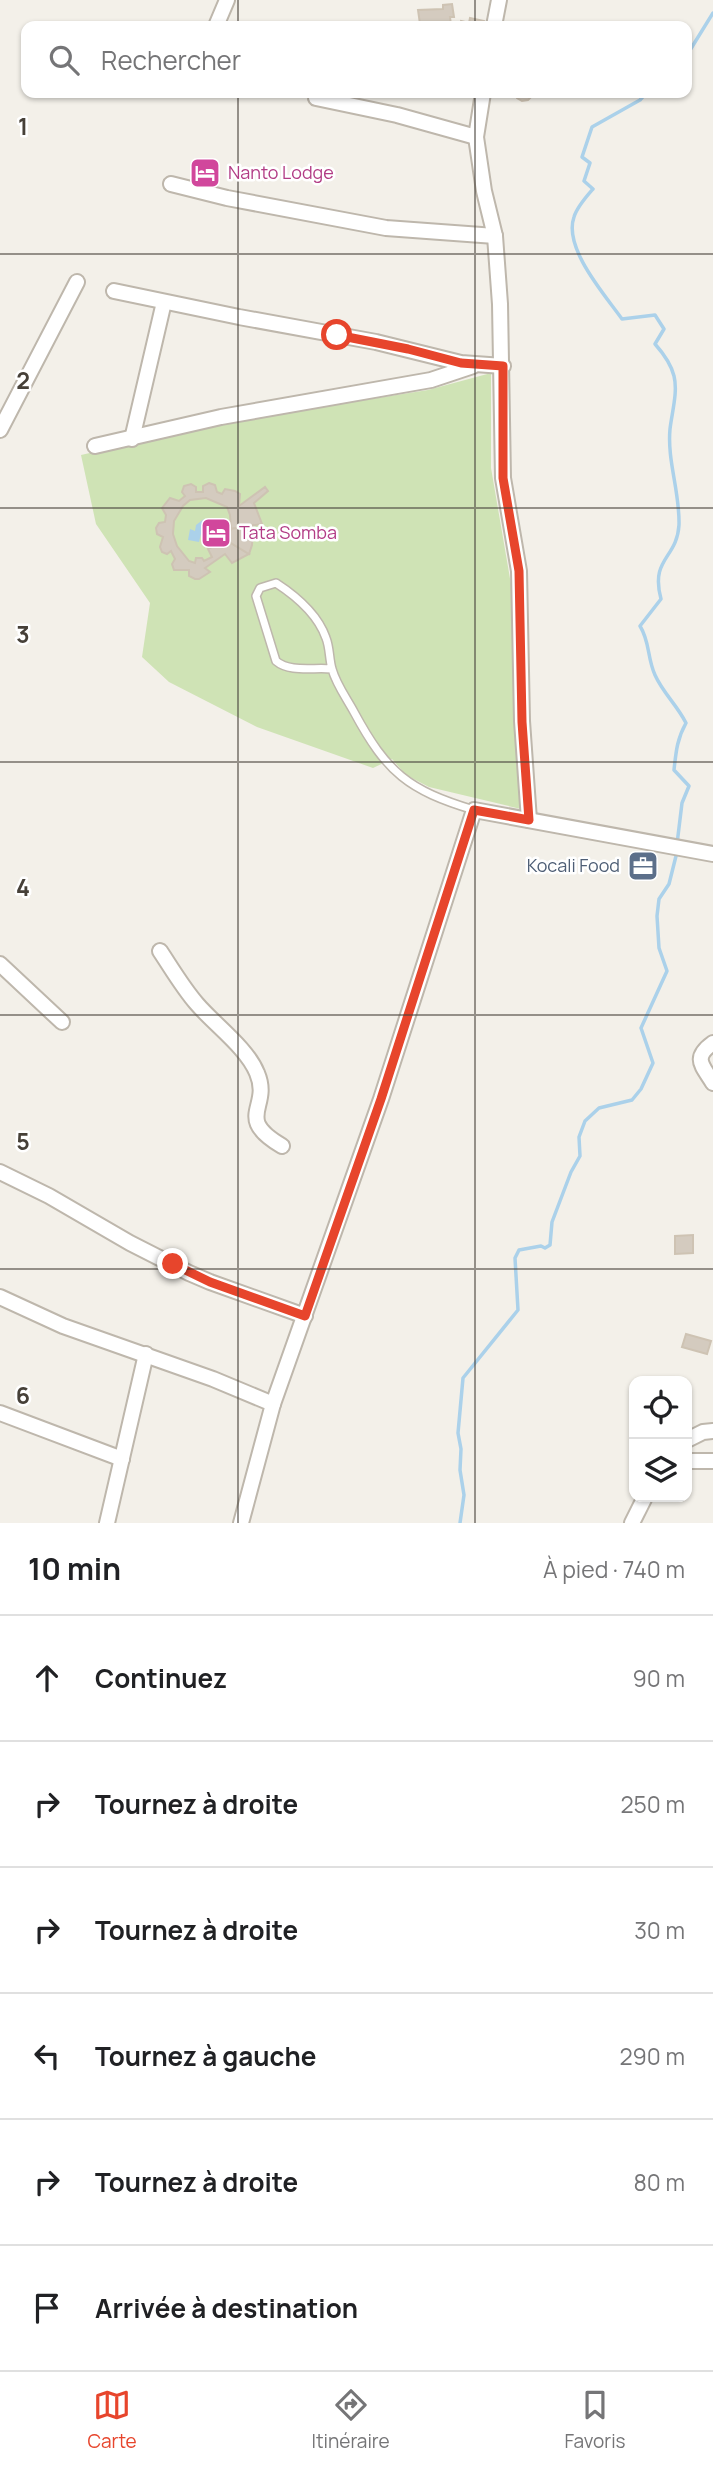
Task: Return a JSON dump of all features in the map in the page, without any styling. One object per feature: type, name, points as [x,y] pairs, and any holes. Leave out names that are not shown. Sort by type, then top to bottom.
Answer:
[{"type":"street","points":[[218,21],[226,0]]},
{"type":"street","points":[[495,21],[499,0]]},
{"type":"street","points":[[316,98],[397,115],[476,136]]},
{"type":"street","points":[[482,98],[476,136],[484,191],[495,236],[503,366],[503,478],[519,571],[522,722],[529,820]]},
{"type":"street","points":[[171,184],[227,198],[386,228],[495,236]]},
{"type":"street","points":[[0,430],[77,282]]},
{"type":"street","points":[[114,291],[376,342],[475,365],[503,366]]},
{"type":"street","points":[[132,439],[164,302]]},
{"type":"street","points":[[95,446],[221,417],[431,380],[475,365]]},
{"type":"street","points":[[241,1523],[273,1404],[381,1099],[474,810],[713,854]]},
{"type":"street","points":[[160,951],[195,1002],[249,1058],[261,1083],[256,1116],[258,1127],[264,1135],[282,1146]]},
{"type":"street","points":[[0,964],[62,1022]]},
{"type":"street","points":[[713,1043],[700,1056],[700,1062],[713,1083]]},
{"type":"street","points":[[0,1172],[189,1273],[305,1316]]},
{"type":"street","points":[[0,1297],[63,1326],[146,1354],[273,1404]]},
{"type":"street","points":[[107,1523],[146,1354]]},
{"type":"street","points":[[0,1413],[122,1458]]},
{"type":"street","points":[[689,1439],[703,1432],[713,1431]]},
{"type":"street","points":[[692,1461],[713,1461]]},
{"type":"street","points":[[632,1523],[642,1502]]},
{"type":"lane","points":[[332,669],[290,667],[276,661],[256,596],[260,588],[276,583],[300,602],[320,624],[327,638],[332,669],[369,741],[395,772],[421,790],[474,810]]},
{"type":"green space","points":[[491,373],[491,468],[513,596],[514,695],[521,809],[429,787],[406,775],[392,759],[373,768],[257,727],[169,682],[142,657],[150,603],[96,524],[81,455],[231,421],[428,390]]},
{"type":"water","points":[[204,519],[211,527],[201,534],[199,542],[188,540],[190,529],[195,531],[196,525]]},
{"type":"building","points":[[452,4],[454,17],[450,17],[450,21],[420,21],[418,10],[443,9],[443,5]]},
{"type":"building","points":[[209,483],[215,485],[217,492],[222,494],[225,489],[240,494],[239,506],[265,487],[268,491],[254,503],[262,524],[231,529],[227,507],[206,498],[190,500],[183,506],[174,521],[173,534],[177,546],[189,561],[195,563],[196,558],[202,558],[204,561],[212,557],[208,549],[219,543],[222,547],[226,540],[249,554],[232,563],[225,554],[205,568],[210,572],[195,579],[189,576],[189,570],[174,570],[172,564],[175,559],[171,551],[167,554],[162,552],[160,547],[163,537],[157,534],[156,528],[159,523],[165,522],[166,515],[162,508],[170,498],[179,501],[185,496],[182,492],[184,486],[191,484],[196,487],[196,492],[203,492],[203,486]]},
{"type":"building","points":[[253,525],[249,554],[226,540],[231,529]]},
{"type":"building","points":[[693,1235],[693,1253],[675,1254],[675,1236]]},
{"type":"building","points":[[686,1334],[711,1341],[707,1354],[682,1347]]},
{"type":"waterway","points":[[692,47],[713,13]]},
{"type":"waterway","points":[[642,98],[592,127],[582,157],[590,163],[584,181],[593,189],[577,210],[572,229],[580,257],[622,319],[655,315],[664,329],[655,344],[669,363],[675,382],[670,441],[679,525],[674,545],[659,575],[661,599],[640,626],[655,675],[686,723],[676,751],[674,770],[689,786],[682,803],[677,844]]},
{"type":"waterway","points":[[460,1523],[464,1495],[458,1433],[463,1378],[518,1310],[515,1258],[519,1250],[541,1246],[545,1248],[550,1245],[552,1222],[580,1156],[579,1137],[585,1121],[599,1108],[632,1100],[641,1089],[653,1063],[641,1028],[667,971],[659,948],[657,916],[659,899],[669,884],[677,852]]},
{"type":"place","name":"Nanto Lodge","points":[[205,173]]},
{"type":"place","name":"Tata Somba","points":[[216,533]]},
{"type":"place","name":"Kocali Food","points":[[643,866]]},
{"type":"route","points":[[173,1264],[210,1282],[305,1316],[381,1099],[474,810],[529,820],[522,722],[519,571],[503,478],[503,366],[461,363],[337,335]]}]
